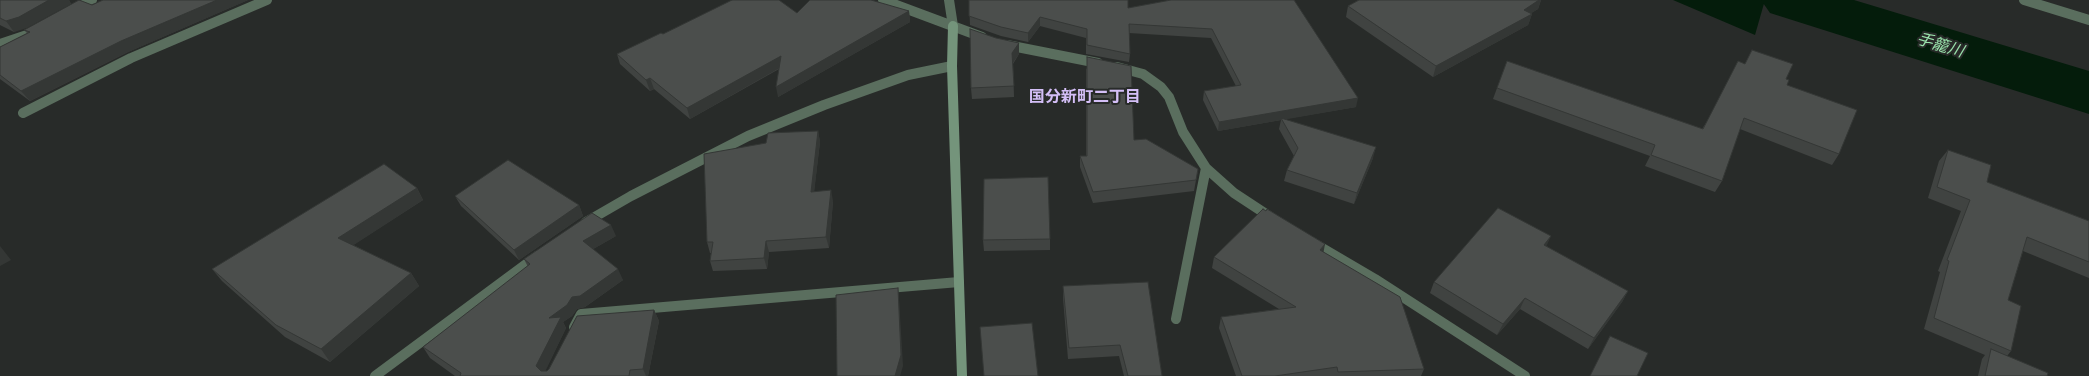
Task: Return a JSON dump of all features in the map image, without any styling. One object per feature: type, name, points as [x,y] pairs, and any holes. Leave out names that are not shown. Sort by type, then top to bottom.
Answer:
[{"type":"street","points":[[69,13],[92,0]]},
{"type":"street","points":[[23,113],[131,58],[267,0]]},
{"type":"street","points":[[883,0],[994,41],[1132,70],[1152,79],[1169,97],[1182,132],[1206,168],[1234,193],[1279,222]]},
{"type":"street","points":[[949,0],[953,26],[952,66],[962,376]]},
{"type":"street","points":[[2024,0],[2089,20]]},
{"type":"street","points":[[0,44],[38,30]]},
{"type":"street","points":[[578,228],[631,196],[748,136],[824,105],[908,75],[952,66]]},
{"type":"street","points":[[1176,319],[1206,168]]},
{"type":"street","points":[[1302,236],[1375,279],[1525,376]]},
{"type":"street","points":[[375,376],[547,249]]},
{"type":"street","points":[[569,337],[581,314],[958,282]]},
{"type":"shaded area","points":[[1673,0],[1765,0],[1755,35]]},
{"type":"building","points":[[0,0],[49,0],[19,17],[6,21],[0,18]]},
{"type":"building","points":[[79,0],[92,5],[103,0],[217,0],[121,41],[21,91],[0,75],[0,47],[30,32],[24,30]]},
{"type":"building","points":[[732,0],[779,0],[797,13],[810,0],[871,0],[909,11],[776,87],[781,56],[687,108],[650,78],[646,80],[617,54]]},
{"type":"building","points":[[969,0],[1128,0],[1128,8],[1171,0],[1294,0],[1358,98],[1219,122],[1204,91],[1241,85],[1212,29],[1129,24],[1130,54],[1087,45],[1087,29],[1040,17],[1028,33],[1001,27],[969,16]]},
{"type":"building","points":[[1359,0],[1539,0],[1524,10],[1532,14],[1436,66],[1348,6]]},
{"type":"building","points":[[970,29],[996,38],[1019,43],[1012,53],[1014,86],[971,88]]},
{"type":"building","points":[[1752,50],[1793,64],[1786,79],[1789,80],[1787,85],[1857,110],[1839,154],[1744,118],[1722,181],[1651,155],[1655,145],[1497,88],[1507,61],[1703,129],[1738,61],[1745,64]]},
{"type":"building","points":[[1087,57],[1131,66],[1134,140],[1146,139],[1198,169],[1196,180],[1093,192],[1080,156],[1087,156]]},
{"type":"building","points":[[1281,118],[1376,147],[1357,193],[1287,170],[1298,148]]},
{"type":"building","points":[[818,131],[811,192],[831,190],[826,237],[766,241],[764,258],[710,261],[713,242],[707,242],[704,154],[766,143],[768,133]]},
{"type":"building","points":[[1948,150],[1991,165],[1987,182],[2089,221],[2089,262],[2027,237],[2008,300],[2021,306],[2011,351],[1934,318],[1949,261],[1947,260],[1970,200],[1937,187]]},
{"type":"building","points":[[508,160],[579,205],[514,250],[455,196]]},
{"type":"building","points":[[384,164],[417,188],[338,238],[411,273],[321,349],[276,325],[212,269]]},
{"type":"building","points":[[1048,177],[1050,239],[983,240],[984,179]]},
{"type":"building","points":[[1498,208],[1551,236],[1544,245],[1628,291],[1594,338],[1525,298],[1503,324],[1434,282]]},
{"type":"building","points":[[1263,209],[1266,211],[1267,209],[1325,244],[1320,250],[1400,297],[1424,369],[1338,372],[1337,367],[1275,376],[1242,376],[1221,317],[1296,307],[1214,257]]},
{"type":"building","points":[[592,213],[611,225],[583,241],[618,269],[580,296],[572,297],[567,305],[549,318],[561,317],[536,366],[541,371],[549,369],[577,316],[654,310],[643,369],[630,370],[629,376],[460,376],[461,373],[423,347],[530,264],[524,259]]},
{"type":"building","points":[[1148,282],[1162,376],[1128,376],[1120,345],[1069,348],[1063,286]]},
{"type":"building","points":[[898,288],[901,355],[895,376],[837,376],[836,295]]},
{"type":"building","points":[[1032,323],[1038,376],[984,376],[980,327]]},
{"type":"building","points":[[1610,336],[1648,353],[1637,376],[1590,376]]},
{"type":"building","points":[[1991,349],[2048,373],[2047,376],[1985,376]]},
{"type":"waterway","name":"手籠川","points":[[1791,0],[2089,93]]},
{"type":"district","name":"国分新町二丁目","points":[[1085,98]]}]
